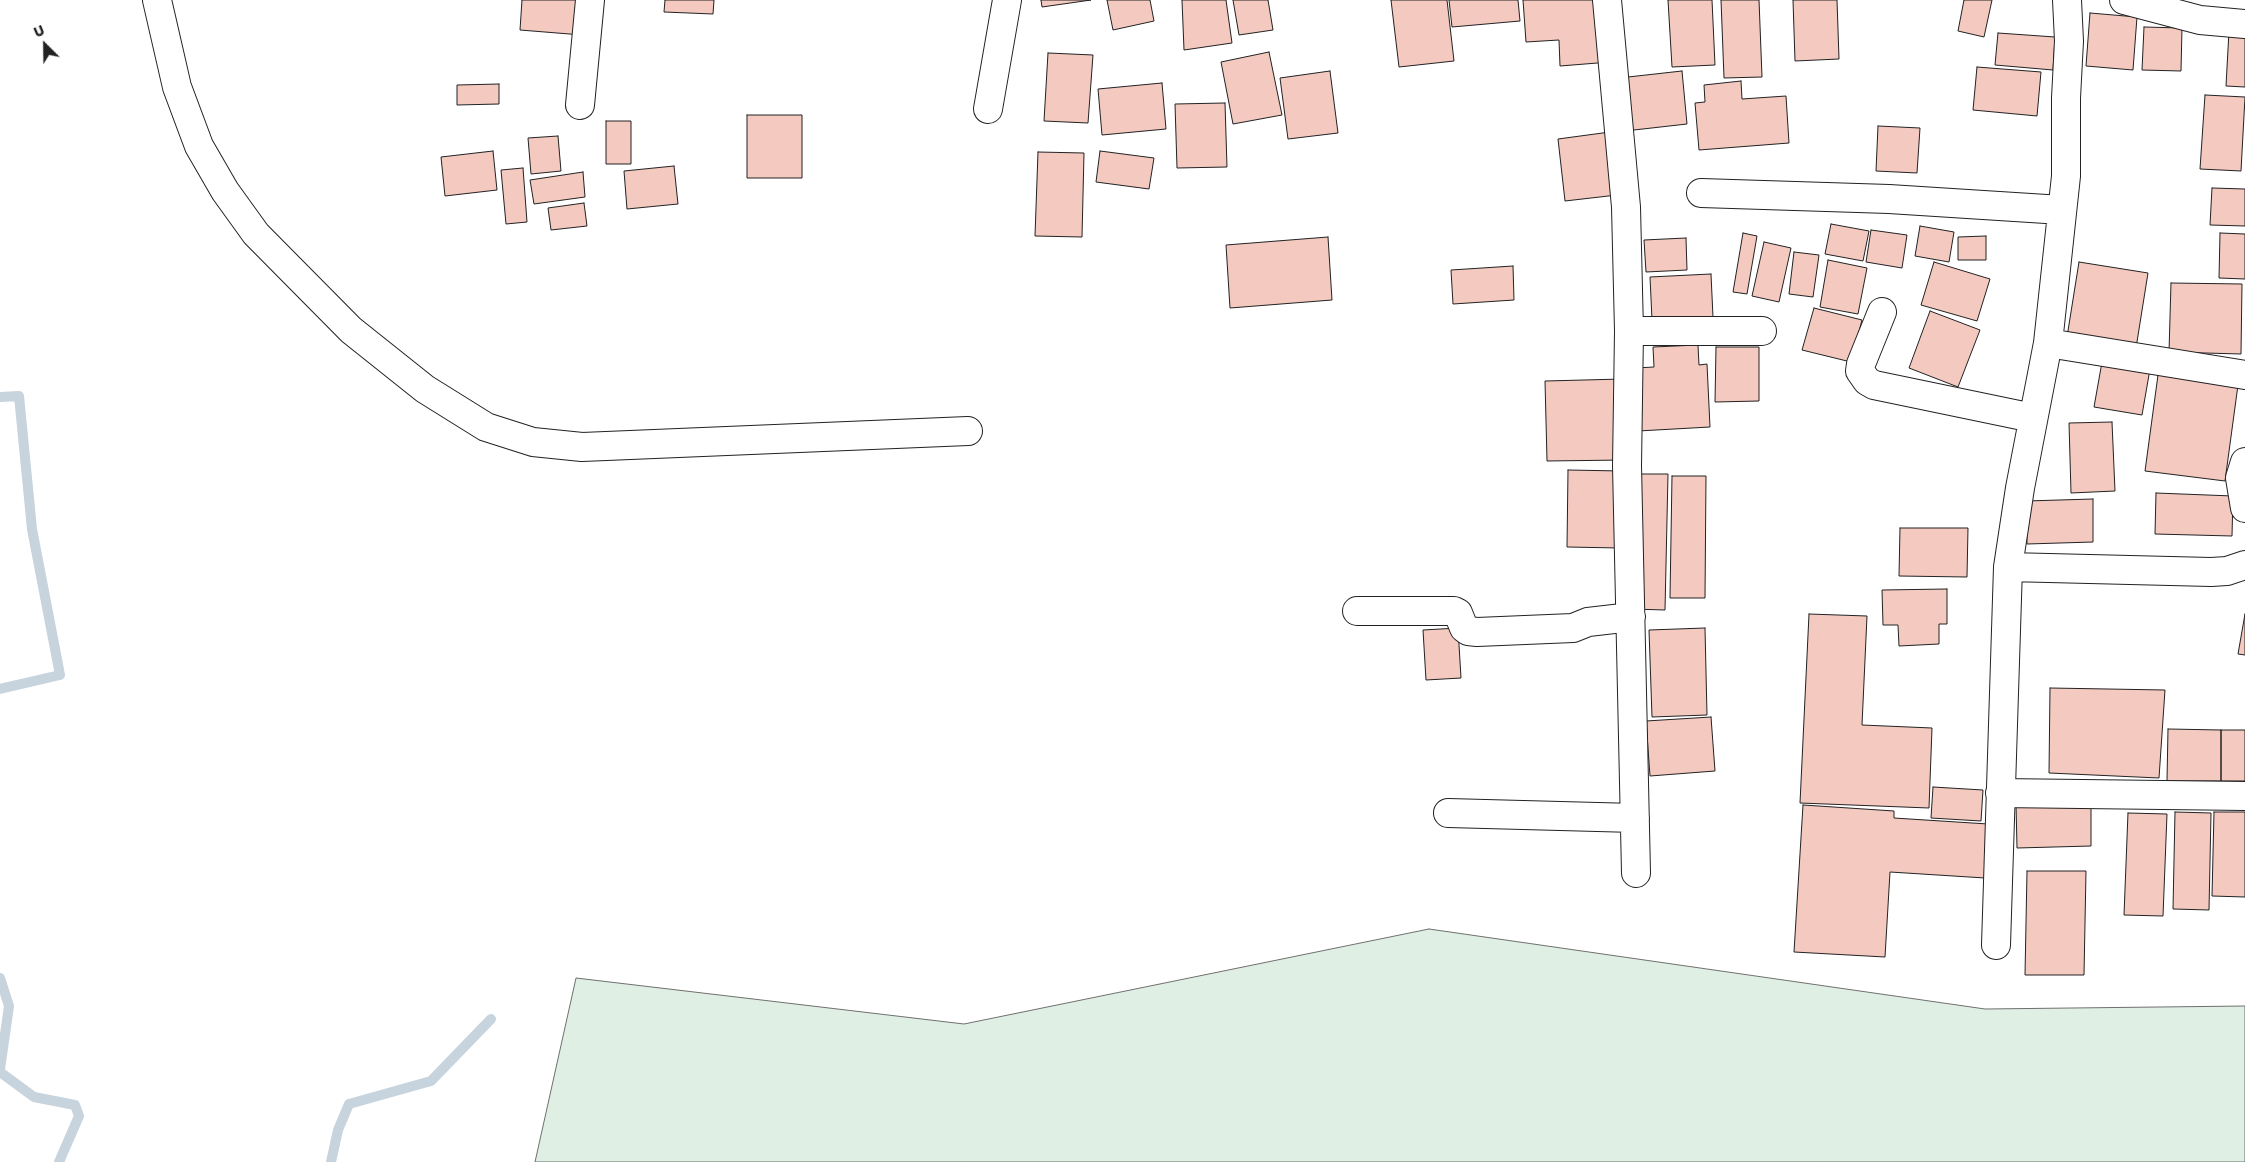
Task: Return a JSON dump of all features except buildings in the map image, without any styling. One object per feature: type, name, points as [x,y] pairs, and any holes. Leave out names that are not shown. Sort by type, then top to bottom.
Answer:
[{"type":"street","points":[[157,0],[177,87],[199,146],[225,191],[256,234],[350,330],[425,389],[486,427],[533,442],[582,447],[968,431]]},
{"type":"street","points":[[580,105],[590,0]]},
{"type":"street","points":[[988,109],[1007,0]]},
{"type":"street","points":[[1607,0],[1626,207],[1629,331],[1627,466],[1636,874]]},
{"type":"street","points":[[1996,945],[2008,567],[2020,488],[2048,343],[2066,176],[2066,98],[2069,41],[2067,0]]},
{"type":"street","points":[[2124,0],[2200,20],[2245,24]]},
{"type":"street","points":[[1701,193],[1889,199],[2062,210]]},
{"type":"street","points":[[1882,312],[1861,364],[1862,378],[1874,385],[2033,418]]},
{"type":"street","points":[[1629,331],[1762,331]]},
{"type":"street","points":[[2048,343],[2245,375]]},
{"type":"street","points":[[2245,462],[2240,478],[2245,508]]},
{"type":"street","points":[[2008,567],[2211,572],[2227,571],[2245,565]]},
{"type":"street","points":[[1358,611],[1454,610],[1458,613],[1464,628],[1468,631],[1476,632],[1572,628],[1594,621],[1631,617]]},
{"type":"street","points":[[2000,793],[2245,796]]},
{"type":"street","points":[[1448,813],[1635,818]]},
{"type":"green space","points":[[1429,929],[1985,1009],[2245,1006],[2245,1162],[535,1162],[576,978],[964,1024]]},
{"type":"waterway","points":[[0,397],[19,396],[32,529],[60,675],[0,689]]},
{"type":"waterway","points":[[0,978],[9,1006],[0,1069]]},
{"type":"waterway","points":[[331,1162],[338,1130],[349,1104],[431,1081],[491,1019]]},
{"type":"waterway","points":[[0,1072],[34,1097],[75,1105],[79,1116],[59,1162]]}]
